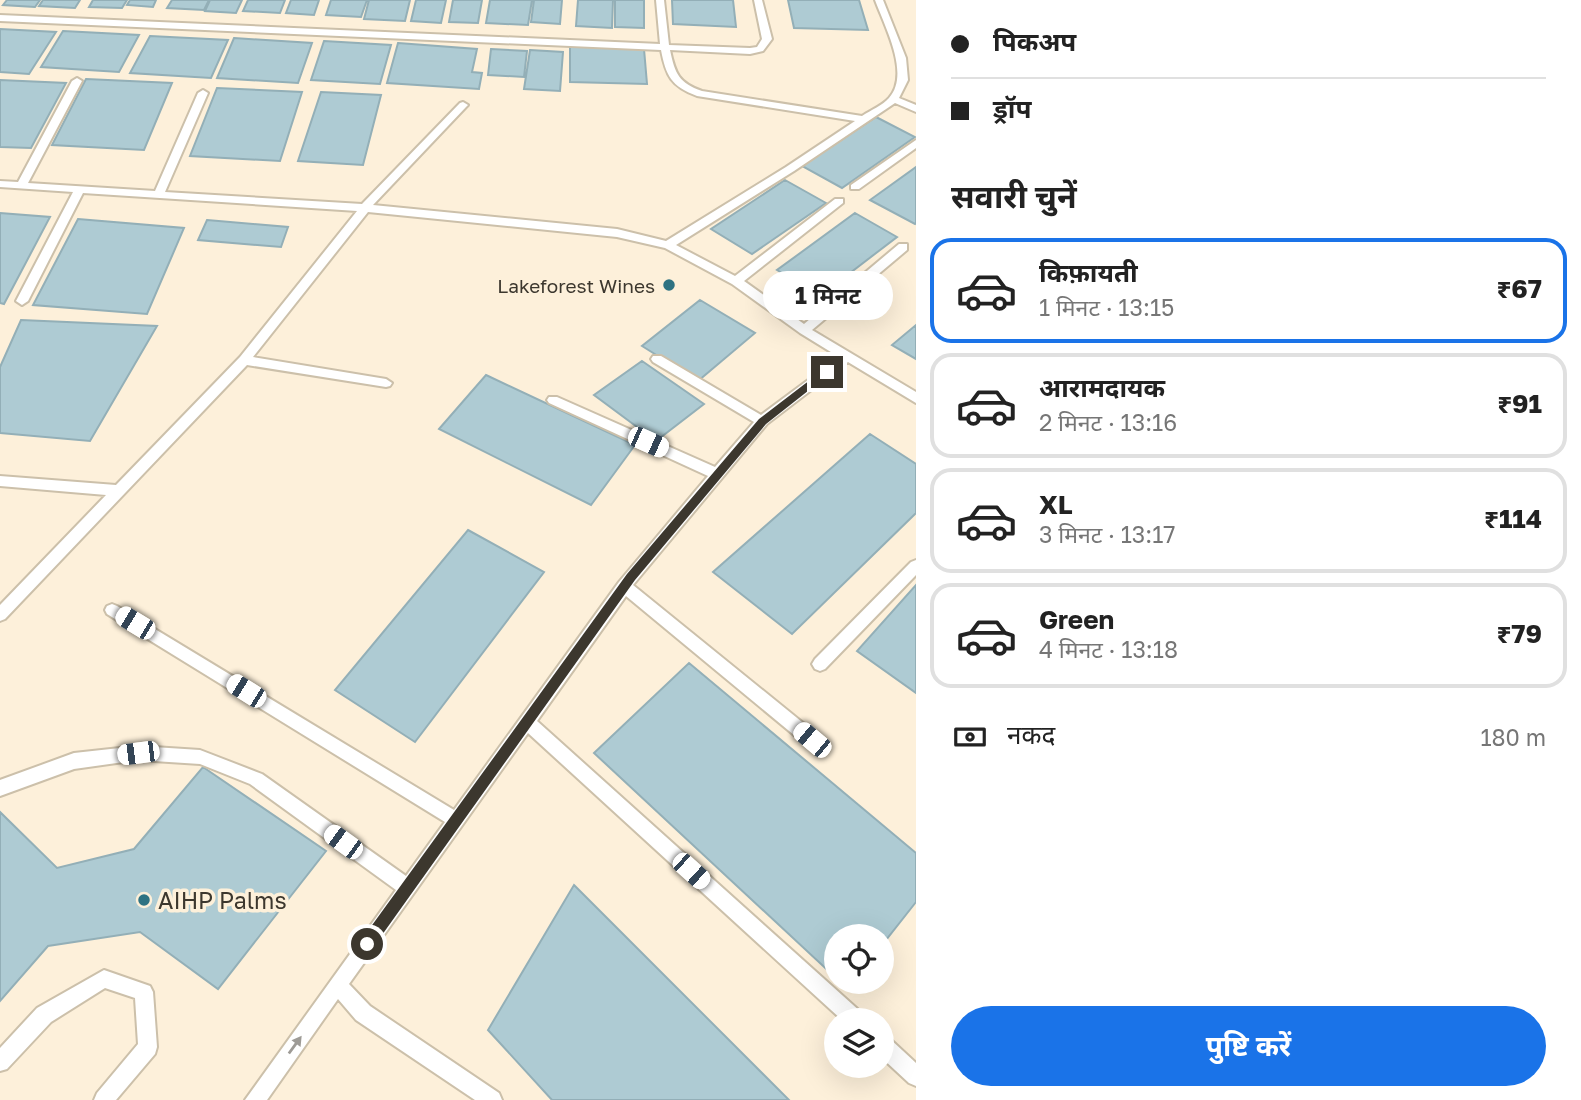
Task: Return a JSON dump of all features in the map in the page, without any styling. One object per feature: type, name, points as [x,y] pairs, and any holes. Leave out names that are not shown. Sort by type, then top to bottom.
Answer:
[{"type":"lane","points":[[660,0],[665,46],[673,76],[681,86],[700,94],[863,119]]},
{"type":"lane","points":[[0,18],[760,49],[766,39],[758,0]]},
{"type":"lane","points":[[668,245],[790,169],[894,99],[903,80],[901,58],[879,0]]},
{"type":"lane","points":[[21,186],[78,81]]},
{"type":"lane","points":[[158,195],[203,93]]},
{"type":"lane","points":[[894,99],[916,109]]},
{"type":"lane","points":[[0,615],[244,360],[365,208],[463,105]]},
{"type":"lane","points":[[855,187],[916,143]]},
{"type":"lane","points":[[0,184],[365,208],[617,233],[668,245],[736,281],[804,330],[916,398]]},
{"type":"lane","points":[[22,301],[79,190]]},
{"type":"lane","points":[[736,281],[839,201]]},
{"type":"lane","points":[[804,330],[903,247]]},
{"type":"lane","points":[[255,1100],[624,586],[762,421],[848,356]]},
{"type":"lane","points":[[657,359],[762,421]]},
{"type":"lane","points":[[244,360],[386,383]]},
{"type":"lane","points":[[553,400],[717,474]]},
{"type":"lane","points":[[0,481],[121,491]]},
{"type":"lane","points":[[820,664],[916,566]]},
{"type":"lane","points":[[624,586],[812,740]]},
{"type":"lane","points":[[113,610],[456,820]]},
{"type":"lane","points":[[527,722],[842,1008]]},
{"type":"lane","points":[[0,788],[74,761],[138,753],[200,757],[256,779],[407,888]]},
{"type":"lane","points":[[0,1062],[44,1014],[104,979],[144,992],[148,1047],[104,1100]]},
{"type":"lane","points":[[338,985],[363,1013],[492,1100]]},
{"type":"lane","points":[[894,1056],[916,1076]]},
{"type":"building","points":[[7,0],[40,0],[35,7],[3,5]]},
{"type":"building","points":[[43,0],[80,0],[75,8],[39,6]]},
{"type":"building","points":[[93,0],[127,0],[122,8],[89,7]]},
{"type":"building","points":[[130,0],[156,0],[153,7],[127,5]]},
{"type":"building","points":[[172,0],[209,0],[204,10],[167,8]]},
{"type":"building","points":[[210,0],[242,0],[236,13],[205,11]]},
{"type":"building","points":[[248,0],[285,0],[280,13],[243,11]]},
{"type":"building","points":[[291,0],[319,0],[314,15],[286,13]]},
{"type":"building","points":[[331,0],[367,0],[361,17],[326,15]]},
{"type":"building","points":[[369,0],[410,0],[405,21],[364,19]]},
{"type":"building","points":[[416,0],[446,0],[441,23],[411,21]]},
{"type":"building","points":[[453,0],[482,0],[478,23],[449,22]]},
{"type":"building","points":[[490,0],[532,0],[528,25],[486,23]]},
{"type":"building","points":[[534,0],[562,0],[560,24],[531,22]]},
{"type":"building","points":[[578,0],[613,0],[612,28],[576,26]]},
{"type":"building","points":[[615,0],[644,0],[644,28],[615,27]]},
{"type":"building","points":[[672,0],[733,0],[736,27],[673,24]]},
{"type":"building","points":[[788,0],[859,0],[868,30],[794,28]]},
{"type":"building","points":[[0,29],[56,32],[29,74],[0,72]]},
{"type":"building","points":[[63,31],[139,35],[119,72],[41,67]]},
{"type":"building","points":[[150,36],[228,40],[211,78],[130,73]]},
{"type":"building","points":[[234,38],[312,43],[298,83],[217,78]]},
{"type":"building","points":[[324,41],[391,45],[380,84],[311,80]]},
{"type":"building","points":[[398,43],[477,49],[472,72],[482,73],[479,89],[387,83]]},
{"type":"building","points":[[570,46],[644,49],[647,84],[570,82]]},
{"type":"building","points":[[491,49],[527,51],[524,77],[488,75]]},
{"type":"building","points":[[530,50],[563,52],[560,91],[524,89]]},
{"type":"building","points":[[86,79],[172,83],[144,150],[52,145]]},
{"type":"building","points":[[0,80],[66,83],[31,148],[0,147]]},
{"type":"building","points":[[217,88],[302,92],[280,161],[190,156]]},
{"type":"building","points":[[321,92],[381,95],[363,165],[298,161]]},
{"type":"building","points":[[876,117],[915,137],[842,188],[802,166]]},
{"type":"building","points":[[916,167],[916,223],[915,224],[870,200]]},
{"type":"building","points":[[785,180],[826,203],[752,254],[711,229]]},
{"type":"building","points":[[0,213],[50,217],[4,304],[0,303]]},
{"type":"building","points":[[855,213],[897,237],[820,296],[777,270]]},
{"type":"building","points":[[78,219],[184,228],[147,314],[33,305]]},
{"type":"building","points":[[207,220],[288,227],[281,247],[198,240]]},
{"type":"building","points":[[700,300],[755,333],[698,381],[642,346]]},
{"type":"building","points":[[21,320],[157,326],[90,441],[0,433],[0,367]]},
{"type":"building","points":[[916,325],[916,359],[892,345]]},
{"type":"building","points":[[642,361],[704,404],[656,441],[594,395]]},
{"type":"building","points":[[486,375],[635,445],[591,505],[439,429]]},
{"type":"building","points":[[870,434],[916,464],[916,513],[792,634],[713,572]]},
{"type":"building","points":[[468,530],[544,572],[415,742],[335,690]]},
{"type":"building","points":[[916,585],[916,693],[857,651]]},
{"type":"building","points":[[689,663],[916,853],[916,902],[894,930],[894,924],[824,924],[824,967],[594,753]]},
{"type":"building","name":"AIHP Palms","points":[[203,767],[326,851],[218,989],[140,932],[48,946],[0,1001],[0,812],[57,868],[134,849]]},
{"type":"building","points":[[574,885],[789,1100],[552,1100],[488,1030]]},
{"type":"place","name":"Lakeforest Wines","points":[[669,285]]},
{"type":"place","name":"AIHP Palms","points":[[144,900]]},
{"type":"route","points":[[367,944],[631,577],[762,421],[827,372]]}]
